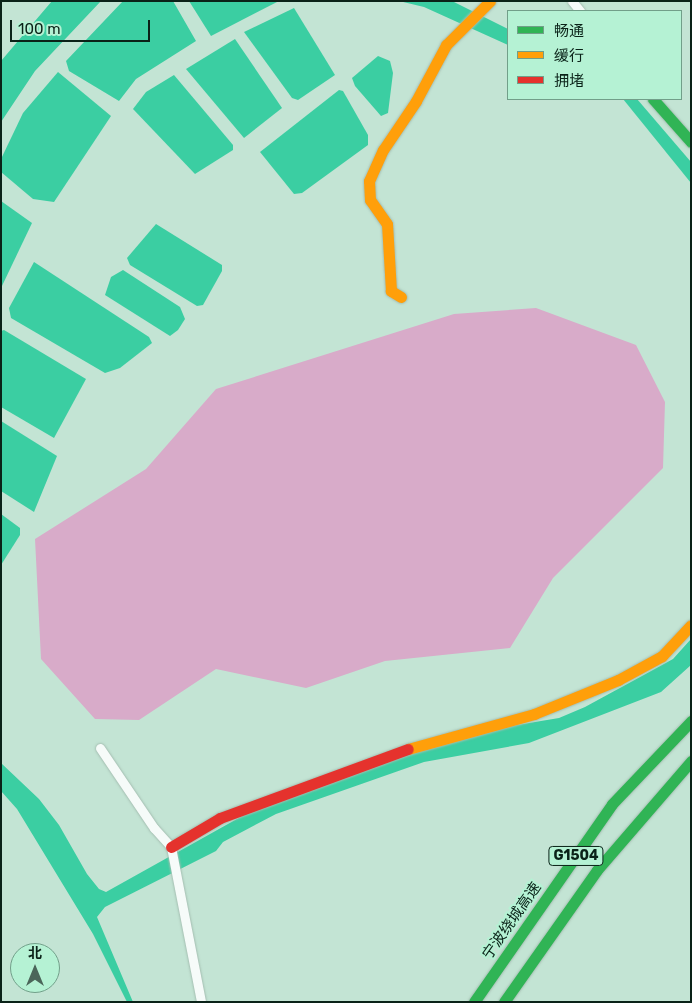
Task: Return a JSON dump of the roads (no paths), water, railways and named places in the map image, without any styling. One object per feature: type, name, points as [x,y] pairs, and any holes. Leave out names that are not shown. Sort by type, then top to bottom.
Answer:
[{"type":"main road","points":[[401,297],[392,291],[387,224],[370,200],[369,181],[383,150],[458,31],[490,1]]},
{"type":"main road","points":[[654,100],[691,142]]},
{"type":"main road","points":[[171,852],[220,818],[318,780],[428,742],[534,714],[618,680],[662,656],[691,625]]},
{"type":"main road","name":"宁波绕城高速","points":[[474,1002],[612,804],[691,721]]},
{"type":"main road","name":"G1504","points":[[504,1002],[596,870],[691,761]]},
{"type":"street","points":[[100,748],[171,852],[201,1002]]}]
